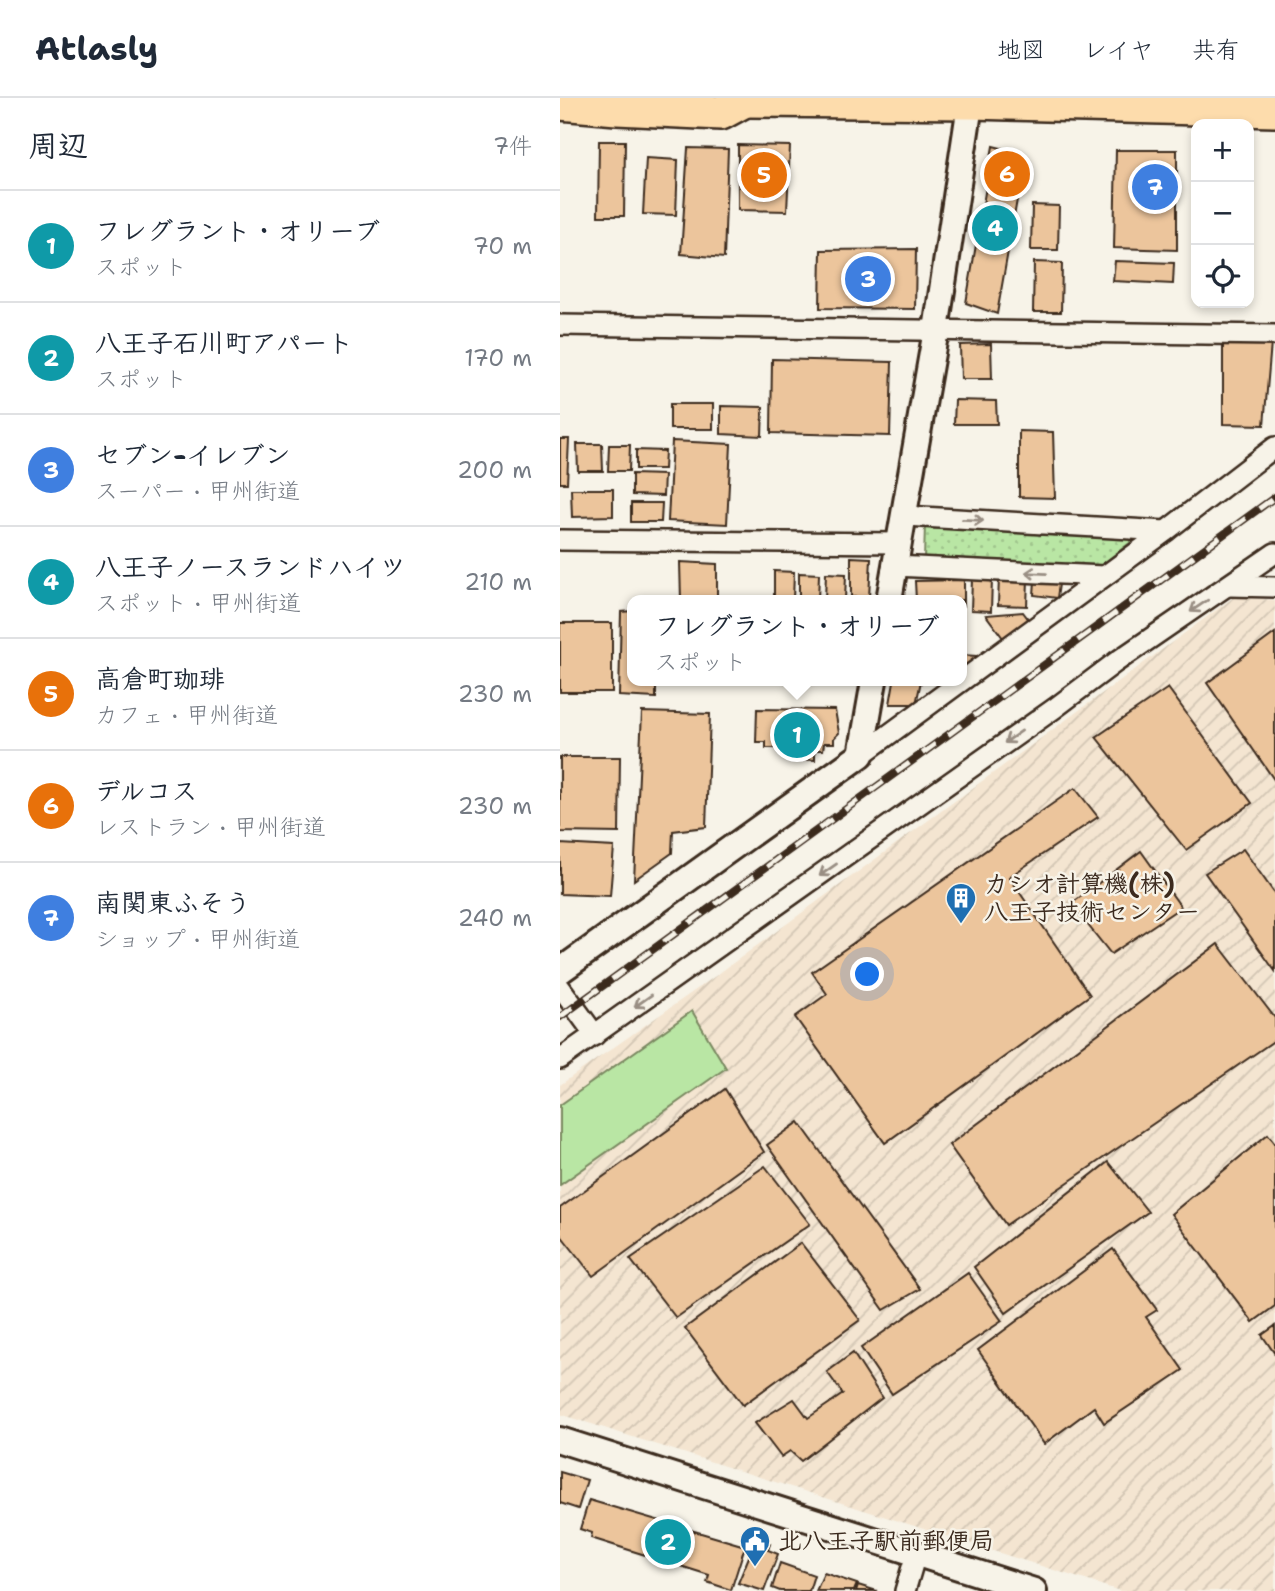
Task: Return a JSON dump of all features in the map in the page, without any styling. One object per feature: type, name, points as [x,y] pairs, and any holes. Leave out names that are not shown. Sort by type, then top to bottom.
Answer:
[{"type":"highway","points":[[560,103],[721,113],[743,99],[971,100],[1275,110]]},
{"type":"street","points":[[890,595],[936,330],[971,100]]},
{"type":"street","points":[[560,326],[1275,335]]},
{"type":"street","points":[[967,677],[1166,531],[1275,447]]},
{"type":"street","points":[[905,516],[1166,531]]},
{"type":"street","points":[[560,540],[897,555],[1104,576]]},
{"type":"street","points":[[560,1059],[1116,662],[1275,553]]},
{"type":"street","points":[[1229,586],[1275,587]]},
{"type":"street","points":[[861,755],[873,686]]},
{"type":"street","points":[[560,971],[955,686]]},
{"type":"street","points":[[560,987],[595,1035]]},
{"type":"street","points":[[560,1440],[1034,1591]]},
{"type":"street","points":[[905,1591],[916,1554]]},
{"type":"shaded area","points":[[1234,597],[1275,600],[1275,1591],[1120,1591],[560,1414],[560,1085],[714,977]]},
{"type":"green space","points":[[925,524],[1140,535],[1096,569],[924,560]]},
{"type":"green space","points":[[692,1011],[726,1068],[560,1185],[560,1105]]},
{"type":"building","points":[[599,141],[625,141],[624,216],[598,216]]},
{"type":"building","points":[[738,145],[790,146],[787,211],[738,210]]},
{"type":"building","points":[[993,146],[1025,154],[997,314],[966,303]]},
{"type":"building","points":[[688,148],[728,149],[724,258],[681,254]]},
{"type":"building","points":[[1116,150],[1177,150],[1177,250],[1114,248]]},
{"type":"building","points":[[646,158],[678,160],[676,215],[643,214]]},
{"type":"building","points":[[1032,205],[1059,206],[1058,250],[1031,250]]},
{"type":"building","points":[[916,249],[915,309],[820,308],[821,250]]},
{"type":"building","points":[[1115,261],[1174,263],[1173,284],[1113,281]]},
{"type":"building","points":[[1034,262],[1062,263],[1061,312],[1033,312]]},
{"type":"building","points":[[1223,342],[1271,343],[1264,425],[1223,424]]},
{"type":"building","points":[[991,344],[992,379],[961,379],[960,345]]},
{"type":"building","points":[[772,359],[892,362],[890,436],[771,433]]},
{"type":"building","points":[[955,400],[996,401],[997,424],[954,424]]},
{"type":"building","points":[[670,404],[713,404],[713,429],[670,429]]},
{"type":"building","points":[[721,406],[763,407],[762,436],[721,434]]},
{"type":"building","points":[[1019,431],[1053,432],[1055,498],[1019,497]]},
{"type":"building","points":[[560,439],[569,439],[567,483],[560,483]]},
{"type":"building","points":[[672,441],[731,444],[727,524],[668,521]]},
{"type":"building","points":[[577,444],[602,444],[603,471],[578,471]]},
{"type":"building","points":[[609,445],[630,445],[629,471],[608,471]]},
{"type":"building","points":[[636,450],[665,451],[664,469],[636,469]]},
{"type":"building","points":[[632,474],[664,475],[663,496],[632,495]]},
{"type":"building","points":[[571,489],[613,489],[613,516],[572,517]]},
{"type":"building","points":[[631,503],[662,503],[661,522],[631,522]]},
{"type":"building","points":[[851,557],[871,558],[869,595],[851,595]]},
{"type":"building","points":[[680,562],[717,564],[717,595],[681,595]]},
{"type":"building","points":[[774,571],[794,572],[793,595],[774,595]]},
{"type":"building","points":[[799,573],[819,574],[818,595],[799,595]]},
{"type":"building","points":[[826,573],[846,574],[845,595],[825,595]]},
{"type":"building","points":[[999,577],[1028,579],[1027,606],[998,605]]},
{"type":"building","points":[[972,579],[992,579],[991,611],[971,610]]},
{"type":"building","points":[[964,580],[964,595],[916,595],[915,581]]},
{"type":"building","points":[[1035,581],[1059,584],[1057,598],[1034,595]]},
{"type":"building","points":[[627,611],[627,686],[656,686],[656,698],[619,696],[621,612]]},
{"type":"building","points":[[1023,612],[1029,620],[1003,638],[986,615]]},
{"type":"building","points":[[560,623],[612,623],[612,692],[560,692]]},
{"type":"building","points":[[1275,633],[1275,781],[1207,683]]},
{"type":"building","points":[[967,655],[978,656],[967,665]]},
{"type":"building","points":[[893,686],[920,686],[916,704],[890,704]]},
{"type":"building","points":[[1168,688],[1252,803],[1186,850],[1096,737]]},
{"type":"building","points":[[757,709],[835,710],[839,733],[834,738],[834,743],[824,743],[823,750],[815,750],[815,760],[794,759],[794,748],[766,748],[766,742],[756,742]]},
{"type":"building","points":[[642,712],[710,714],[706,827],[673,831],[672,853],[634,880]]},
{"type":"building","points":[[560,757],[620,757],[619,833],[560,832]]},
{"type":"building","name":"カシオ計算機(株) 八王子技術センター","points":[[1075,788],[1098,817],[1009,877],[1090,995],[885,1143],[795,1017],[827,994],[812,972]]},
{"type":"building","points":[[560,844],[614,847],[610,896],[560,894]]},
{"type":"building","points":[[1243,849],[1275,894],[1275,971],[1205,873]]},
{"type":"building","points":[[1141,851],[1181,907],[1111,954],[1071,904]]},
{"type":"building","points":[[1218,944],[1275,1018],[1275,1040],[1006,1225],[949,1145]]},
{"type":"building","points":[[725,1089],[764,1152],[593,1276],[560,1234],[560,1208]]},
{"type":"building","points":[[799,1122],[920,1289],[884,1310],[767,1145]]},
{"type":"building","points":[[1268,1134],[1275,1143],[1275,1306],[1253,1322],[1171,1214]]},
{"type":"building","points":[[1108,1162],[1148,1212],[1006,1313],[974,1267]]},
{"type":"building","points":[[765,1166],[810,1224],[676,1318],[630,1259]]},
{"type":"building","points":[[801,1243],[860,1320],[743,1405],[685,1328]]},
{"type":"building","points":[[1113,1249],[1157,1310],[1146,1317],[1183,1370],[1104,1423],[1094,1407],[1044,1444],[978,1350]]},
{"type":"building","points":[[968,1273],[1002,1321],[892,1394],[861,1348]]},
{"type":"building","points":[[1275,1326],[1275,1354],[1262,1335]]},
{"type":"building","points":[[853,1353],[882,1398],[801,1461],[790,1451],[781,1457],[755,1423],[794,1399],[808,1418],[843,1394],[827,1372]]},
{"type":"building","points":[[560,1472],[587,1480],[578,1509],[560,1503]]},
{"type":"building","points":[[589,1500],[745,1546],[731,1590],[707,1582],[709,1575],[591,1538],[592,1533],[580,1529]]},
{"type":"building","points":[[756,1540],[770,1544],[768,1550],[778,1554],[764,1591],[738,1583]]},
{"type":"building","points":[[780,1563],[814,1575],[809,1591],[780,1591],[772,1588]]},
{"type":"building","points":[[824,1573],[857,1584],[854,1591],[816,1591]]},
{"type":"building","points":[[858,1585],[877,1591],[856,1591]]},
{"type":"railway","points":[[560,1017],[1275,497]]},
{"type":"place","name":"デルコス","points":[[1007,174]]},
{"type":"place","name":"高倉町珈琲","points":[[764,175]]},
{"type":"place","name":"南関東ふそう","points":[[1155,187]]},
{"type":"place","name":"八王子ノースランドハイツ","points":[[995,228]]},
{"type":"place","name":"セブン-イレブン","points":[[868,279]]},
{"type":"place","name":"フレグラント・オリーブ","points":[[797,735]]},
{"type":"place","name":"カシオ計算機(株) 八王子技術センター","points":[[961,925]]},
{"type":"place","name":"八王子石川町アパート","points":[[668,1542]]},
{"type":"place","name":"北八王子駅前郵便局","points":[[755,1568]]}]
